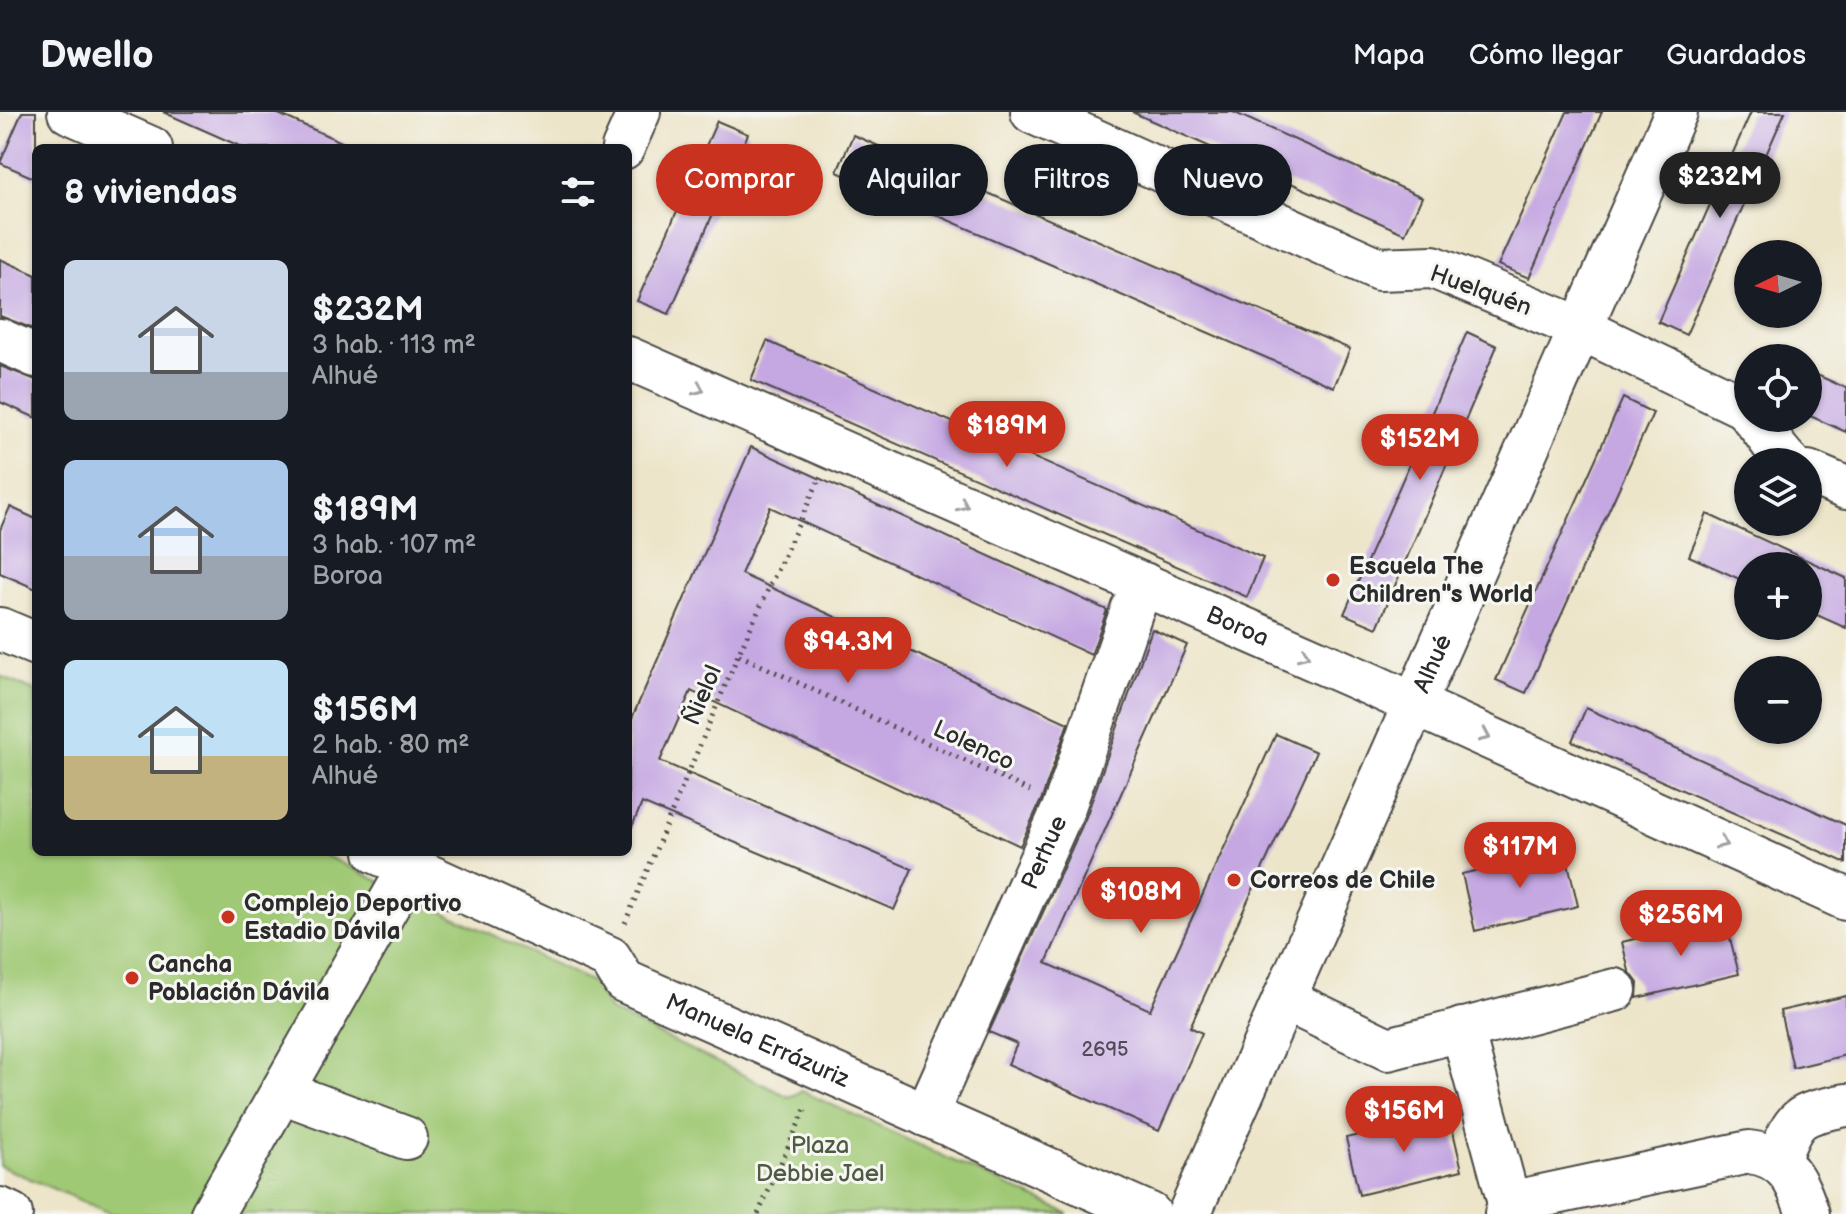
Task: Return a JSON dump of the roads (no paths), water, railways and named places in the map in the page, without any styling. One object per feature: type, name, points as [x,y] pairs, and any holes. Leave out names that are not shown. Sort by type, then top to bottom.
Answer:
[{"type":"street","points":[[69,112],[142,144]]},
{"type":"street","points":[[625,144],[639,112]]},
{"type":"street","name":"Huelquén","points":[[1032,112],[1379,269],[1433,267],[1580,328],[1734,402]]},
{"type":"street","name":"Alhué","points":[[1189,1214],[1676,112]]},
{"type":"street","points":[[0,340],[32,354]]},
{"type":"street","name":"Boroa","points":[[632,360],[1144,584],[1846,899]]},
{"type":"street","points":[[1822,478],[1846,488]]},
{"type":"street","name":"Perhue","points":[[926,1115],[1064,807],[1132,610],[1144,584]]},
{"type":"street","points":[[0,629],[32,642]]},
{"type":"street","points":[[212,1214],[282,1092],[393,860]]},
{"type":"street","name":"Manuela Errázuriz","points":[[393,860],[610,958],[624,981],[1150,1214]]},
{"type":"street","points":[[1284,999],[1388,1049],[1615,990]]},
{"type":"street","points":[[1462,1029],[1508,1208],[1749,1152],[1765,1154],[1778,1161],[1797,1182],[1808,1214]]},
{"type":"street","points":[[282,1092],[406,1138]]},
{"type":"street","points":[[1778,1161],[1790,1128],[1805,1114],[1846,1105]]},
{"type":"street","points":[[0,1209],[11,1214]]},
{"type":"place","name":"Escuela The Children\"s World","points":[[1333,580]]},
{"type":"place","name":"Correos de Chile","points":[[1234,880]]},
{"type":"place","name":"Complejo Deportivo Estadio Dávila","points":[[228,917]]},
{"type":"place","name":"Cancha Población Dávila","points":[[132,978]]},
{"type":"park label","name":"Plaza Debbie Jael","points":[[820,1159]]}]
